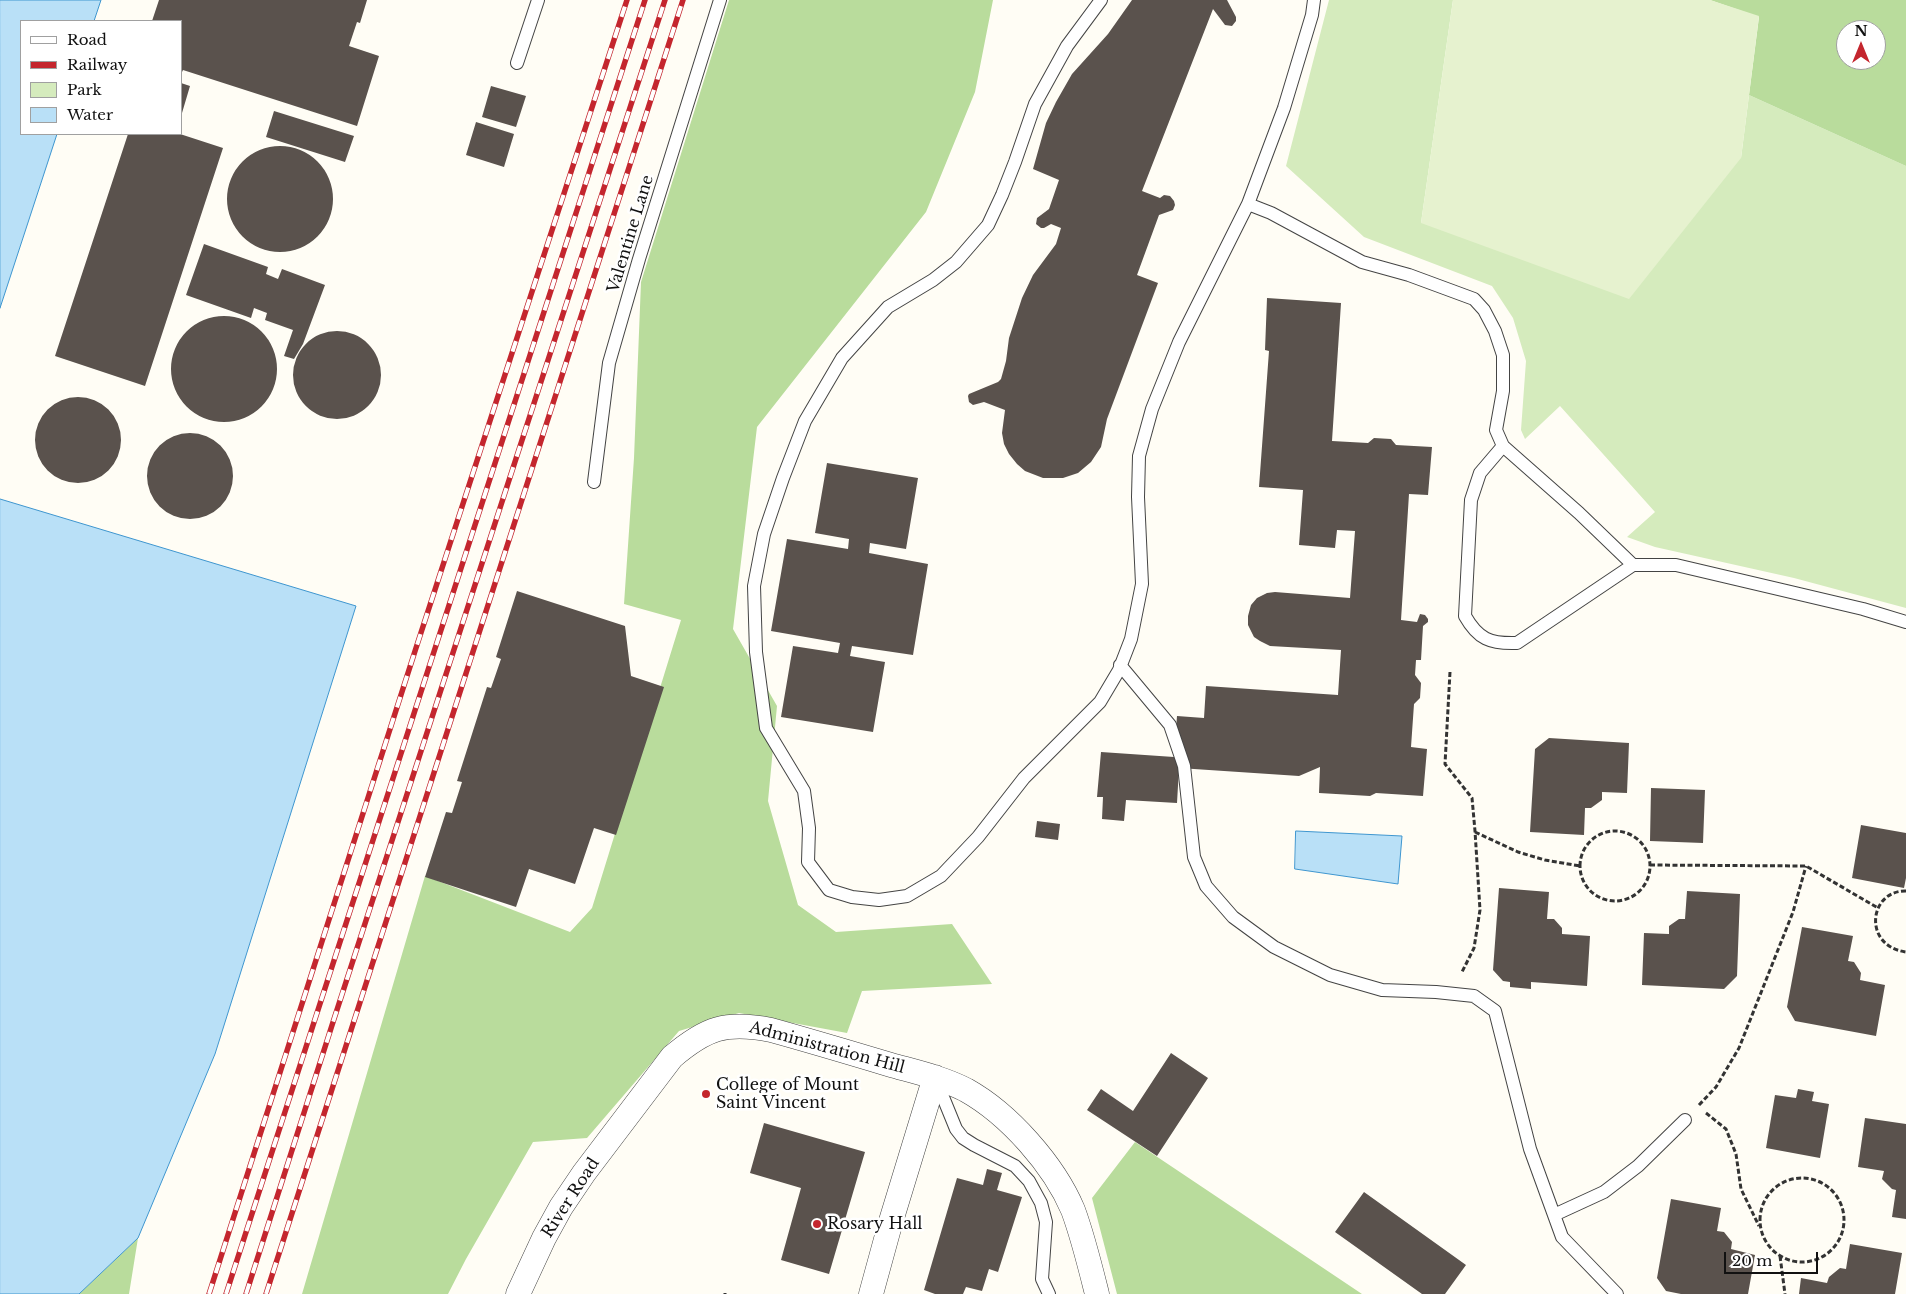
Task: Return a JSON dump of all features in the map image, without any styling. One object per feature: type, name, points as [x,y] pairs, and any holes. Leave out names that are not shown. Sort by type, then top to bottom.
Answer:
[{"type":"street","name":"Administration Hill","points":[[616,1132],[672,1057],[690,1042],[708,1032],[726,1026],[748,1025],[771,1030],[935,1077],[964,1089],[987,1103],[1011,1122],[1035,1151],[1055,1178],[1072,1209],[1083,1241],[1097,1294]]},
{"type":"street","points":[[871,1294],[935,1077]]},
{"type":"street","name":"River Road","points":[[518,1294],[544,1238],[561,1207],[584,1173],[616,1132]]},
{"type":"lane","points":[[517,63],[538,0]]},
{"type":"lane","name":"Valentine Lane","points":[[594,482],[610,363],[639,259],[720,0]]},
{"type":"lane","points":[[1101,0],[1066,46],[1035,104],[1016,162],[988,225],[956,262],[933,280],[888,307],[842,358],[805,421],[764,534],[754,586],[756,652],[766,728],[804,791],[810,828],[808,862],[829,890],[852,897],[879,900],[906,896],[941,876],[978,837],[1024,778],[1100,702],[1120,665],[1131,639],[1142,584],[1138,497],[1139,456],[1152,409],[1179,342],[1248,204],[1284,108],[1312,15],[1314,0]]},
{"type":"lane","points":[[1248,204],[1270,213],[1362,262],[1409,275],[1474,299],[1484,310],[1496,331],[1503,355],[1503,391],[1496,430],[1503,446],[1580,513],[1633,565]]},
{"type":"lane","points":[[1503,446],[1480,473],[1471,500],[1465,616],[1472,629],[1483,638],[1500,644],[1517,644],[1633,565],[1676,565],[1863,609],[1906,622]]},
{"type":"lane","points":[[1120,665],[1170,725],[1184,766],[1194,857],[1206,886],[1233,917],[1274,947],[1330,975],[1382,990],[1436,992],[1474,996],[1495,1010],[1530,1149],[1562,1237],[1617,1294]]},
{"type":"lane","points":[[935,1077],[956,1128],[963,1138],[1016,1166],[1029,1181],[1041,1203],[1046,1222],[1042,1279],[1049,1294]]},
{"type":"lane","points":[[1554,1215],[1604,1192],[1638,1166],[1685,1120]]},
{"type":"path","points":[[1436,992],[1465,970],[1474,948],[1480,910],[1472,798],[1445,764],[1450,672]]},
{"type":"path","points":[[1475,831],[1518,852],[1545,860],[1580,866]]},
{"type":"path","points":[[1617,831],[1628,833],[1638,839],[1645,847],[1650,865],[1648,880],[1641,889],[1632,897],[1620,900],[1608,900],[1597,896],[1588,888],[1582,877],[1580,866],[1582,854],[1587,844],[1606,832],[1617,831]]},
{"type":"path","points":[[1650,865],[1806,866],[1878,908]]},
{"type":"path","points":[[1760,1228],[1760,1214],[1764,1201],[1773,1189],[1785,1181],[1799,1178],[1814,1179],[1826,1185],[1836,1195],[1843,1208],[1844,1223],[1842,1236],[1834,1248],[1824,1257],[1811,1262],[1798,1263],[1773,1252],[1764,1241],[1760,1228],[1741,1189],[1736,1154],[1726,1129],[1698,1107],[1716,1087],[1739,1048],[1793,912],[1806,866]]},
{"type":"path","points":[[1906,891],[1892,894],[1884,899],[1878,908],[1875,918],[1879,937],[1886,945],[1895,950],[1906,952]]},
{"type":"path","points":[[1780,1256],[1784,1294]]},
{"type":"green space","points":[[729,0],[993,0],[975,92],[926,212],[757,427],[733,629],[777,706],[768,801],[798,905],[836,932],[952,924],[992,984],[862,991],[847,1033],[739,1013],[679,1031],[587,1138],[533,1142],[448,1294],[302,1294],[425,876],[570,932],[592,908],[681,620],[624,604],[634,458],[641,282]]},
{"type":"green space","points":[[1329,0],[1453,0],[1421,223],[1741,158],[1749,95],[1906,166],[1906,608],[1794,578],[1655,547],[1627,537],[1655,512],[1560,406],[1525,439],[1521,430],[1526,361],[1513,318],[1492,286],[1364,237],[1286,166]]},
{"type":"green space","points":[[1453,0],[1710,0],[1759,16],[1741,158],[1629,299],[1421,223]]},
{"type":"green space","points":[[1710,0],[1906,0],[1906,166],[1749,95],[1759,17]]},
{"type":"green space","points":[[1135,1142],[1362,1294],[1117,1294],[1092,1198]]},
{"type":"green space","points":[[138,1238],[129,1294],[79,1294]]},
{"type":"water","points":[[0,0],[101,0],[94,20],[20,20],[20,135],[57,135],[0,308]]},
{"type":"water","points":[[0,499],[356,606],[215,1054],[138,1238],[79,1294],[0,1294]]},
{"type":"water","points":[[1296,831],[1402,836],[1398,884],[1295,869]]},
{"type":"building","points":[[159,0],[367,0],[360,23],[357,22],[349,46],[379,56],[357,126],[183,70],[182,72],[182,20],[152,20]]},
{"type":"building","points":[[1132,0],[1227,0],[1236,17],[1236,21],[1232,26],[1225,25],[1213,9],[1142,191],[1160,198],[1164,195],[1170,196],[1175,205],[1173,210],[1159,215],[1137,275],[1158,283],[1107,419],[1101,447],[1091,462],[1078,473],[1063,478],[1043,478],[1025,471],[1009,454],[1004,444],[1002,433],[1005,410],[984,402],[973,405],[969,402],[968,396],[1001,379],[1009,338],[1022,298],[1033,275],[1056,244],[1061,228],[1051,224],[1041,228],[1036,224],[1037,218],[1049,209],[1059,180],[1033,169],[1046,123],[1072,74],[1108,34]]},
{"type":"building","points":[[182,83],[190,86],[182,113]]},
{"type":"building","points":[[491,86],[526,96],[516,127],[482,117]]},
{"type":"building","points":[[274,111],[354,136],[345,162],[266,137]]},
{"type":"building","points":[[476,122],[514,134],[504,167],[466,155]]},
{"type":"building","points":[[128,135],[182,135],[223,148],[145,386],[55,356]]},
{"type":"building","points":[[280,146],[300,150],[317,162],[329,179],[333,199],[329,219],[317,236],[300,248],[280,252],[260,248],[243,236],[231,219],[227,199],[231,179],[243,162],[260,150]]},
{"type":"building","points":[[204,244],[268,267],[266,274],[278,279],[282,269],[325,285],[303,344],[294,359],[284,356],[293,330],[265,320],[267,313],[254,308],[251,318],[186,295]]},
{"type":"building","points":[[1267,298],[1341,303],[1332,441],[1368,443],[1374,438],[1391,439],[1396,445],[1432,447],[1428,495],[1409,494],[1401,620],[1417,622],[1420,614],[1425,615],[1428,619],[1428,622],[1423,626],[1421,660],[1416,660],[1415,675],[1421,683],[1420,698],[1414,704],[1411,747],[1427,749],[1423,796],[1376,793],[1370,796],[1319,793],[1320,767],[1299,776],[1179,768],[1177,803],[1126,800],[1124,821],[1102,819],[1103,797],[1097,797],[1101,752],[1174,757],[1177,716],[1204,718],[1206,686],[1338,695],[1341,650],[1270,646],[1254,637],[1248,625],[1251,605],[1257,598],[1267,593],[1350,598],[1355,531],[1337,530],[1335,548],[1299,545],[1303,490],[1259,487],[1269,351],[1265,350]]},
{"type":"building","points":[[224,316],[244,320],[261,332],[273,349],[277,369],[273,389],[261,406],[244,418],[224,422],[204,418],[187,406],[175,389],[171,369],[175,349],[187,332],[204,320]]},
{"type":"building","points":[[337,331],[354,335],[368,344],[377,358],[381,375],[377,392],[368,406],[354,415],[337,419],[320,415],[306,406],[297,392],[293,375],[297,358],[306,344],[320,335]]},
{"type":"building","points":[[70,397],[86,397],[95,400],[109,409],[118,423],[121,440],[118,457],[109,471],[95,480],[86,483],[70,483],[54,476],[42,464],[35,448],[35,432],[42,416],[54,404]]},
{"type":"building","points":[[190,433],[206,437],[220,446],[229,460],[233,476],[229,492],[220,506],[206,515],[190,519],[174,515],[160,506],[151,492],[147,476],[151,460],[160,446],[174,437]]},
{"type":"building","points":[[827,463],[918,478],[906,549],[870,543],[869,553],[928,564],[913,655],[852,646],[850,656],[885,662],[873,732],[781,717],[793,646],[838,653],[840,643],[771,631],[787,539],[848,549],[849,539],[815,533]]},
{"type":"building","points":[[517,591],[625,626],[631,676],[664,687],[616,835],[594,828],[575,884],[529,869],[516,907],[425,877],[446,812],[452,813],[462,782],[457,781],[487,687],[491,688],[501,659],[496,657]]},
{"type":"building","points":[[1549,738],[1629,743],[1627,793],[1602,792],[1602,800],[1591,808],[1585,808],[1584,835],[1530,832],[1535,749]]},
{"type":"building","points":[[1651,788],[1705,790],[1703,843],[1650,841]]},
{"type":"building","points":[[1037,821],[1060,824],[1058,840],[1035,837]]},
{"type":"building","points":[[1861,825],[1906,833],[1906,878],[1904,888],[1852,878]]},
{"type":"building","points":[[1499,888],[1549,892],[1547,919],[1554,919],[1562,928],[1562,934],[1590,936],[1587,986],[1531,982],[1531,989],[1510,987],[1510,982],[1503,981],[1493,970]]},
{"type":"building","points":[[1687,891],[1740,894],[1737,976],[1724,989],[1642,985],[1644,933],[1669,934],[1669,926],[1679,919],[1685,919]]},
{"type":"building","points":[[1802,927],[1853,936],[1848,961],[1854,962],[1861,973],[1860,980],[1885,985],[1876,1036],[1795,1021],[1787,1007]]},
{"type":"building","points":[[1171,1053],[1208,1078],[1157,1156],[1087,1110],[1101,1089],[1133,1111]]},
{"type":"building","points":[[1798,1089],[1814,1092],[1812,1101],[1829,1104],[1820,1158],[1766,1148],[1775,1095],[1796,1098]]},
{"type":"building","points":[[1865,1118],[1906,1124],[1906,1219],[1892,1217],[1896,1190],[1892,1189],[1882,1179],[1884,1171],[1858,1167]]},
{"type":"building","name":"Rosary Hall","points":[[764,1123],[865,1152],[829,1274],[781,1260],[801,1188],[750,1173]]},
{"type":"building","points":[[987,1169],[1002,1173],[997,1190],[1022,1197],[998,1272],[989,1269],[982,1291],[966,1287],[963,1294],[935,1294],[924,1290],[957,1178],[983,1185]]},
{"type":"building","points":[[1364,1192],[1466,1265],[1445,1294],[1422,1294],[1335,1232]]},
{"type":"building","points":[[1671,1199],[1721,1208],[1717,1231],[1724,1232],[1732,1242],[1731,1249],[1755,1255],[1748,1294],[1681,1294],[1666,1291],[1657,1278]]},
{"type":"building","points":[[1850,1244],[1902,1253],[1895,1294],[1799,1294],[1801,1278],[1827,1283],[1829,1277],[1840,1268],[1846,1269]]},
{"type":"railway","points":[[209,1294],[416,648],[627,0]]},
{"type":"railway","points":[[226,1294],[645,0]]},
{"type":"railway","points":[[246,1294],[665,0]]},
{"type":"railway","points":[[266,1294],[683,0]]},
{"type":"place","name":"College of Mount Saint Vincent","points":[[706,1094]]},
{"type":"place","name":"Rosary Hall","points":[[817,1224]]}]
